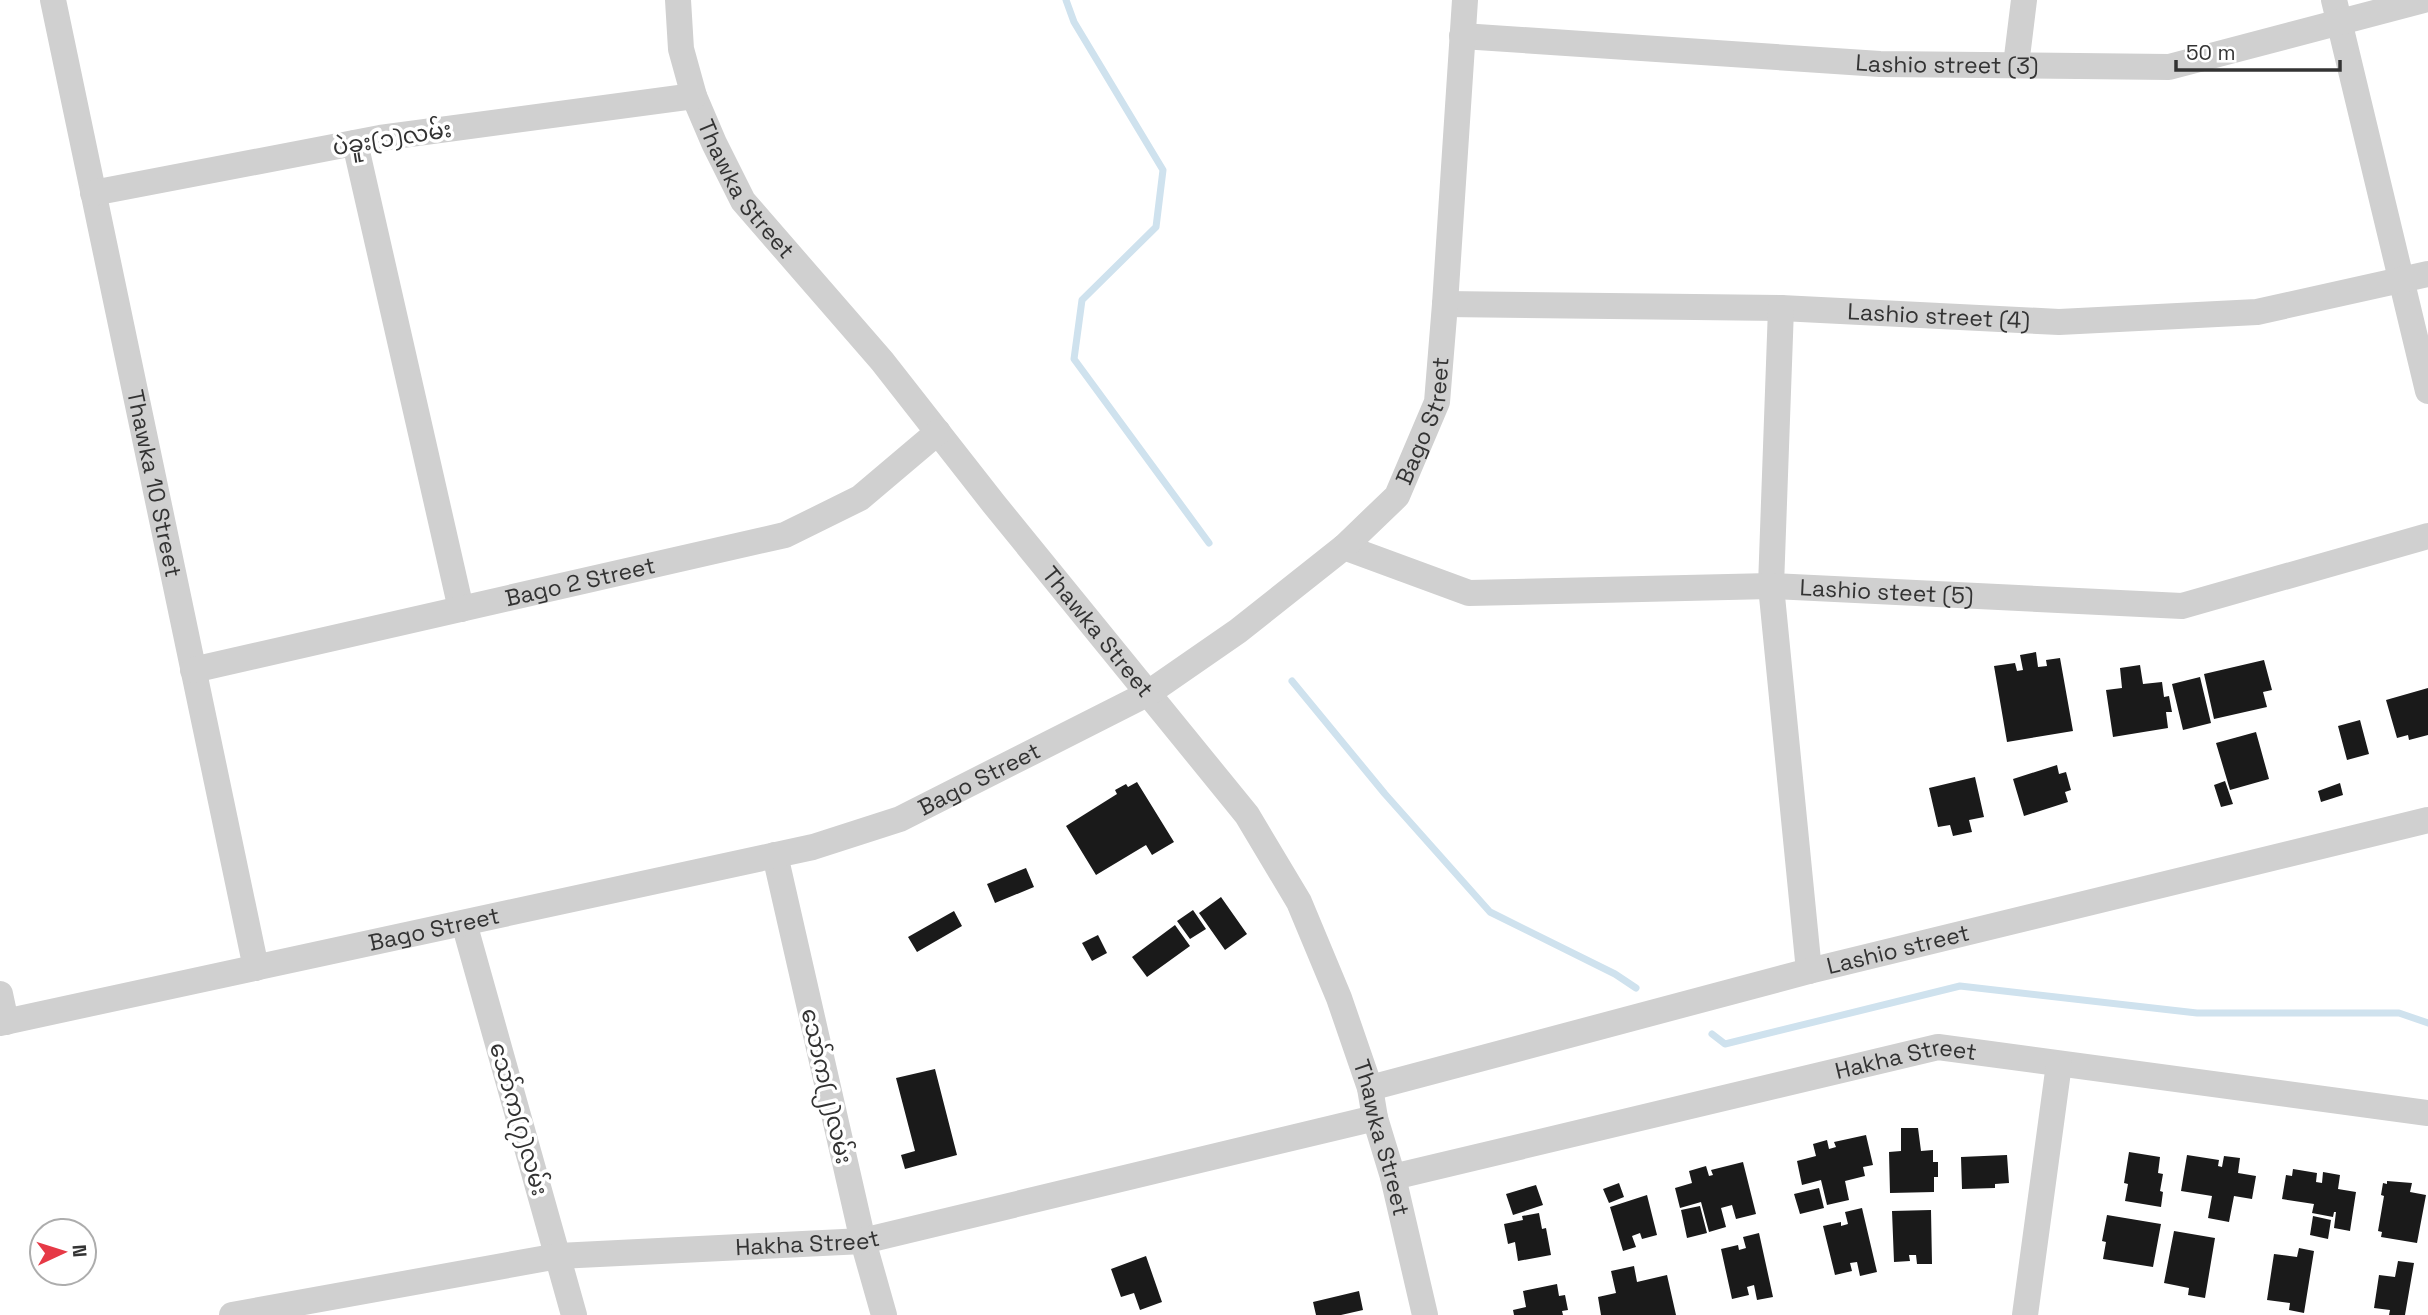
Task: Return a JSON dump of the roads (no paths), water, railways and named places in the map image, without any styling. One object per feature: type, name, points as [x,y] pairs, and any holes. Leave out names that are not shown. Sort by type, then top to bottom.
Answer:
[{"type":"street","name":"Thawka 10 Street","points":[[53,0],[256,968]]},
{"type":"street","name":"Thawka Street","points":[[678,0],[681,49],[694,96],[743,201],[883,360],[1147,694],[1247,815],[1299,902],[1339,998],[1370,1088],[1375,1118],[1393,1177],[1425,1315]]},
{"type":"street","name":"Bago Street","points":[[3,1023],[813,847],[900,819],[1147,694],[1238,631],[1344,547],[1397,496],[1437,402],[1465,0]]},
{"type":"street","points":[[2016,65],[2024,0]]},
{"type":"street","name":"Lashio street (3)","points":[[1462,36],[1880,64],[2169,66],[2336,11],[2424,0]]},
{"type":"street","points":[[2336,11],[2428,391]]},
{"type":"street","name":"ပဲခူး(၁)လမ်း","points":[[93,193],[355,143],[694,96]]},
{"type":"street","points":[[355,143],[461,609]]},
{"type":"street","name":"Lashio street (4)","points":[[1445,304],[1781,308],[2059,322],[2257,312],[2428,274]]},
{"type":"street","points":[[1781,308],[1772,586],[1809,971]]},
{"type":"street","name":"Bago 2 Street","points":[[193,670],[785,535],[860,498],[938,432]]},
{"type":"street","name":"Lashio steet (5)","points":[[1344,547],[1469,593],[1772,586],[2182,607],[2428,536]]},
{"type":"street","name":"Lashio street","points":[[1370,1088],[1809,971],[2428,820]]},
{"type":"street","name":"သော်က(၂)လမ်း","points":[[775,855],[863,1241],[884,1315]]},
{"type":"street","name":"သော်က(၇)လမ်း","points":[[464,923],[574,1315]]},
{"type":"street","points":[[0,994],[3,1023]]},
{"type":"street","name":"Hakha Street","points":[[1393,1177],[1938,1047],[2428,1113]]},
{"type":"street","points":[[2025,1315],[2059,1064]]},
{"type":"street","name":"Hakha Street","points":[[240,1314],[558,1256],[863,1241],[1375,1118]]},
{"type":"waterway","points":[[1066,0],[1074,22],[1163,170],[1156,227],[1082,300],[1074,359],[1209,543]]},
{"type":"waterway","points":[[1292,681],[1385,794],[1490,912],[1615,974],[1636,988]]},
{"type":"waterway","points":[[1712,1034],[1725,1044],[1960,986],[2197,1013],[2399,1013],[2428,1023]]}]
